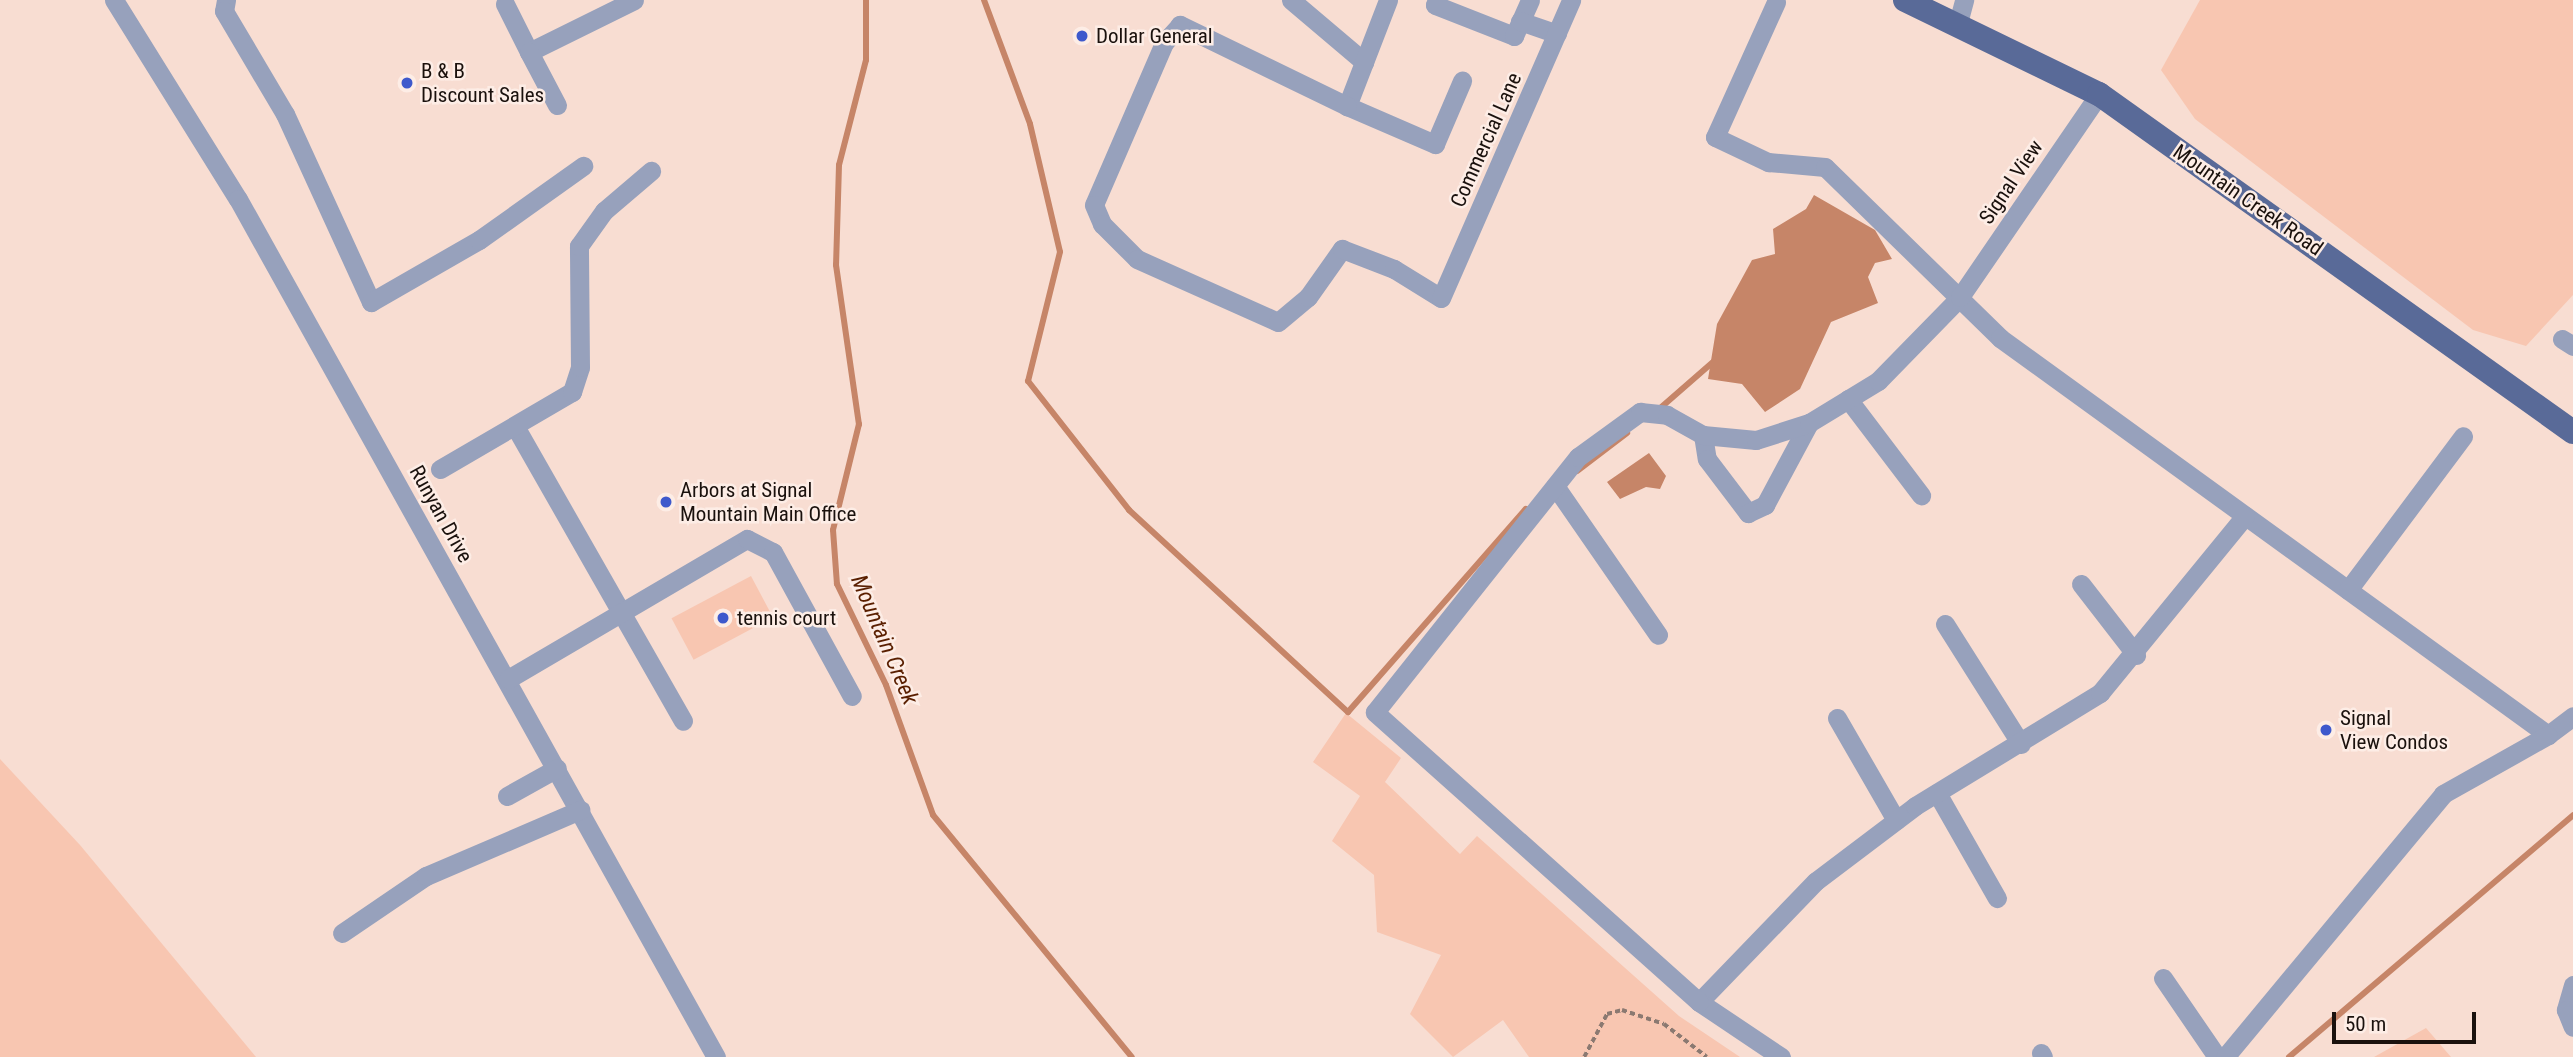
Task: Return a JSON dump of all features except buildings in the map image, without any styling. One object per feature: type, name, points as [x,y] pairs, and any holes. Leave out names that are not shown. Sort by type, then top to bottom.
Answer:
[{"type":"main road","name":"Mountain Creek Road","points":[[1905,0],[1961,11],[2099,94],[2573,432]]},
{"type":"street","name":"Runyan Drive","points":[[114,0],[238,199],[508,679],[716,1057]]},
{"type":"street","points":[[226,0],[224,11],[285,114],[371,302],[479,240],[583,166]]},
{"type":"street","points":[[528,52],[634,0]]},
{"type":"street","points":[[1388,0],[1347,106],[1435,144],[1462,81]]},
{"type":"street","points":[[1437,0],[1435,5],[1514,36],[1530,0]]},
{"type":"street","name":"Commercial Lane","points":[[1347,106],[1180,24],[1164,43],[1094,205],[1102,224],[1137,259],[1279,322],[1308,297],[1342,249],[1394,269],[1441,298],[1571,0]]},
{"type":"street","points":[[506,1],[528,52],[556,105]]},
{"type":"street","points":[[1776,2],[1715,136],[1768,162],[1825,167],[2000,338],[2548,735]]},
{"type":"street","points":[[1300,3],[1364,62]]},
{"type":"street","points":[[1520,21],[1557,34]]},
{"type":"street","name":"Signal View","points":[[1703,435],[1756,440],[1809,423],[1878,381],[1960,297],[2099,94]]},
{"type":"street","points":[[440,469],[558,403],[579,381],[579,246],[587,229],[651,171]]},
{"type":"street","points":[[1848,399],[1921,495]]},
{"type":"street","points":[[1781,1057],[1699,1002],[1375,712],[1578,457],[1640,412],[1667,415],[1703,435],[1707,459],[1748,513],[1765,505],[1809,423]]},
{"type":"street","points":[[516,428],[683,721]]},
{"type":"street","points":[[2348,590],[2463,436]]},
{"type":"street","points":[[1555,486],[1658,635]]},
{"type":"street","points":[[1699,1002],[1816,881],[1896,820],[2100,693],[2136,655],[2245,516]]},
{"type":"street","points":[[508,679],[621,608],[733,543],[760,542],[773,552],[852,696]]},
{"type":"street","points":[[2081,584],[2136,655]]},
{"type":"street","points":[[1945,624],[2021,744]]},
{"type":"street","points":[[2225,1057],[2443,794],[2548,735],[2573,716]]},
{"type":"street","points":[[1837,718],[1896,820]]},
{"type":"street","points":[[507,796],[557,768]]},
{"type":"street","points":[[1937,793],[1997,898]]},
{"type":"street","points":[[342,933],[426,876],[580,810]]},
{"type":"street","points":[[2163,978],[2217,1057]]},
{"type":"street","points":[[2573,985],[2566,1010],[2573,1027]]},
{"type":"path","points":[[1584,1057],[1607,1014],[1622,1010],[1664,1024],[1707,1057]]},
{"type":"shaded area","points":[[2200,0],[2573,0],[2573,295],[2526,346],[2473,330],[2195,119],[2161,70]]},
{"type":"shaded area","points":[[1814,195],[1875,230],[1892,259],[1875,263],[1868,277],[1878,303],[1831,322],[1800,389],[1765,412],[1742,384],[1708,379],[1717,324],[1752,260],[1775,254],[1773,229],[1806,209]]},
{"type":"shaded area","points":[[1649,453],[1666,476],[1660,489],[1646,487],[1620,499],[1607,482]]},
{"type":"shaded area","name":"tennis court","points":[[751,576],[773,617],[694,660],[672,618]]},
{"type":"shaded area","points":[[1346,713],[1401,758],[1385,782],[1460,854],[1477,836],[1679,1016],[1740,1057],[1529,1057],[1503,1020],[1453,1057],[1410,1014],[1441,955],[1377,932],[1374,875],[1332,841],[1360,796],[1313,762]]},
{"type":"shaded area","points":[[0,759],[80,845],[256,1057],[0,1057]]},
{"type":"shaded area","points":[[2426,1028],[2451,1057],[2374,1057]]},
{"type":"waterway","name":"Mountain Creek","points":[[866,0],[866,60],[839,165],[836,265],[859,424],[833,530],[837,584],[886,685],[933,815],[1132,1057]]},
{"type":"waterway","points":[[984,0],[1030,124],[1060,252],[1028,381],[1129,510],[1348,712],[1526,509]]},
{"type":"waterway","points":[[1658,410],[1713,362]]},
{"type":"waterway","points":[[1577,471],[1627,433]]},
{"type":"waterway","points":[[2289,1057],[2573,815]]},
{"type":"place","name":"Dollar General","points":[[1082,36]]},
{"type":"place","name":"B & B Discount Sales","points":[[407,83]]},
{"type":"place","name":"Arbors at Signal Mountain Main Office","points":[[666,502]]},
{"type":"place","name":"tennis court","points":[[723,618]]},
{"type":"place","name":"Signal View Condos","points":[[2326,730]]}]
